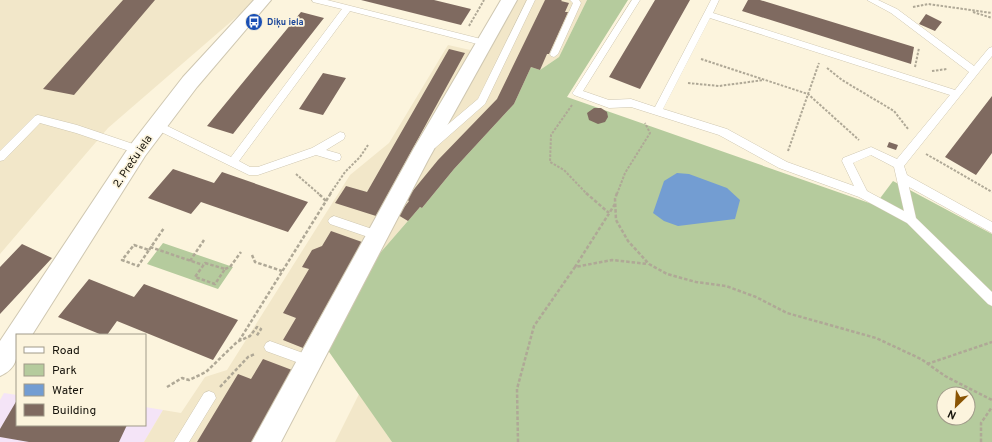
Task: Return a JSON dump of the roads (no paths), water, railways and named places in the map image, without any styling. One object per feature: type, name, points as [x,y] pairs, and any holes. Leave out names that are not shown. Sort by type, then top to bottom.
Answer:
[{"type":"street","name":"2. Preču iela","points":[[19,334],[138,150],[190,82],[263,0]]},
{"type":"street","points":[[266,442],[421,154],[509,0]]},
{"type":"street","name":"2. Preču iela","points":[[0,363],[16,339]]},
{"type":"lane","points":[[316,0],[485,43]]},
{"type":"lane","points":[[421,154],[482,101],[531,0]]},
{"type":"lane","points":[[554,54],[576,3],[574,0]]},
{"type":"lane","points":[[636,0],[578,93],[609,104],[631,102],[723,132],[783,165],[863,194],[911,220],[992,300]]},
{"type":"lane","points":[[657,111],[715,0]]},
{"type":"lane","points":[[871,0],[894,11],[971,68]]},
{"type":"lane","points":[[232,163],[348,8]]},
{"type":"lane","points":[[708,14],[913,76],[957,94]]},
{"type":"lane","points":[[899,165],[957,94],[971,68],[992,50]]},
{"type":"lane","points":[[0,157],[38,119],[77,129],[138,150]]},
{"type":"lane","points":[[156,126],[249,171],[258,171],[316,151],[340,136]]},
{"type":"lane","points":[[316,151],[336,158]]},
{"type":"lane","points":[[863,194],[847,161],[871,151],[899,165]]},
{"type":"lane","points":[[899,165],[911,220]]},
{"type":"lane","points":[[902,178],[992,228]]},
{"type":"lane","points":[[334,221],[377,235]]},
{"type":"lane","points":[[270,347],[310,361]]},
{"type":"lane","points":[[181,442],[209,398]]},
{"type":"water","points":[[677,173],[689,174],[727,188],[740,200],[735,219],[678,226],[664,221],[653,213],[664,181]]},
{"type":"place","name":"Diķu iela","points":[[254,22]]}]
